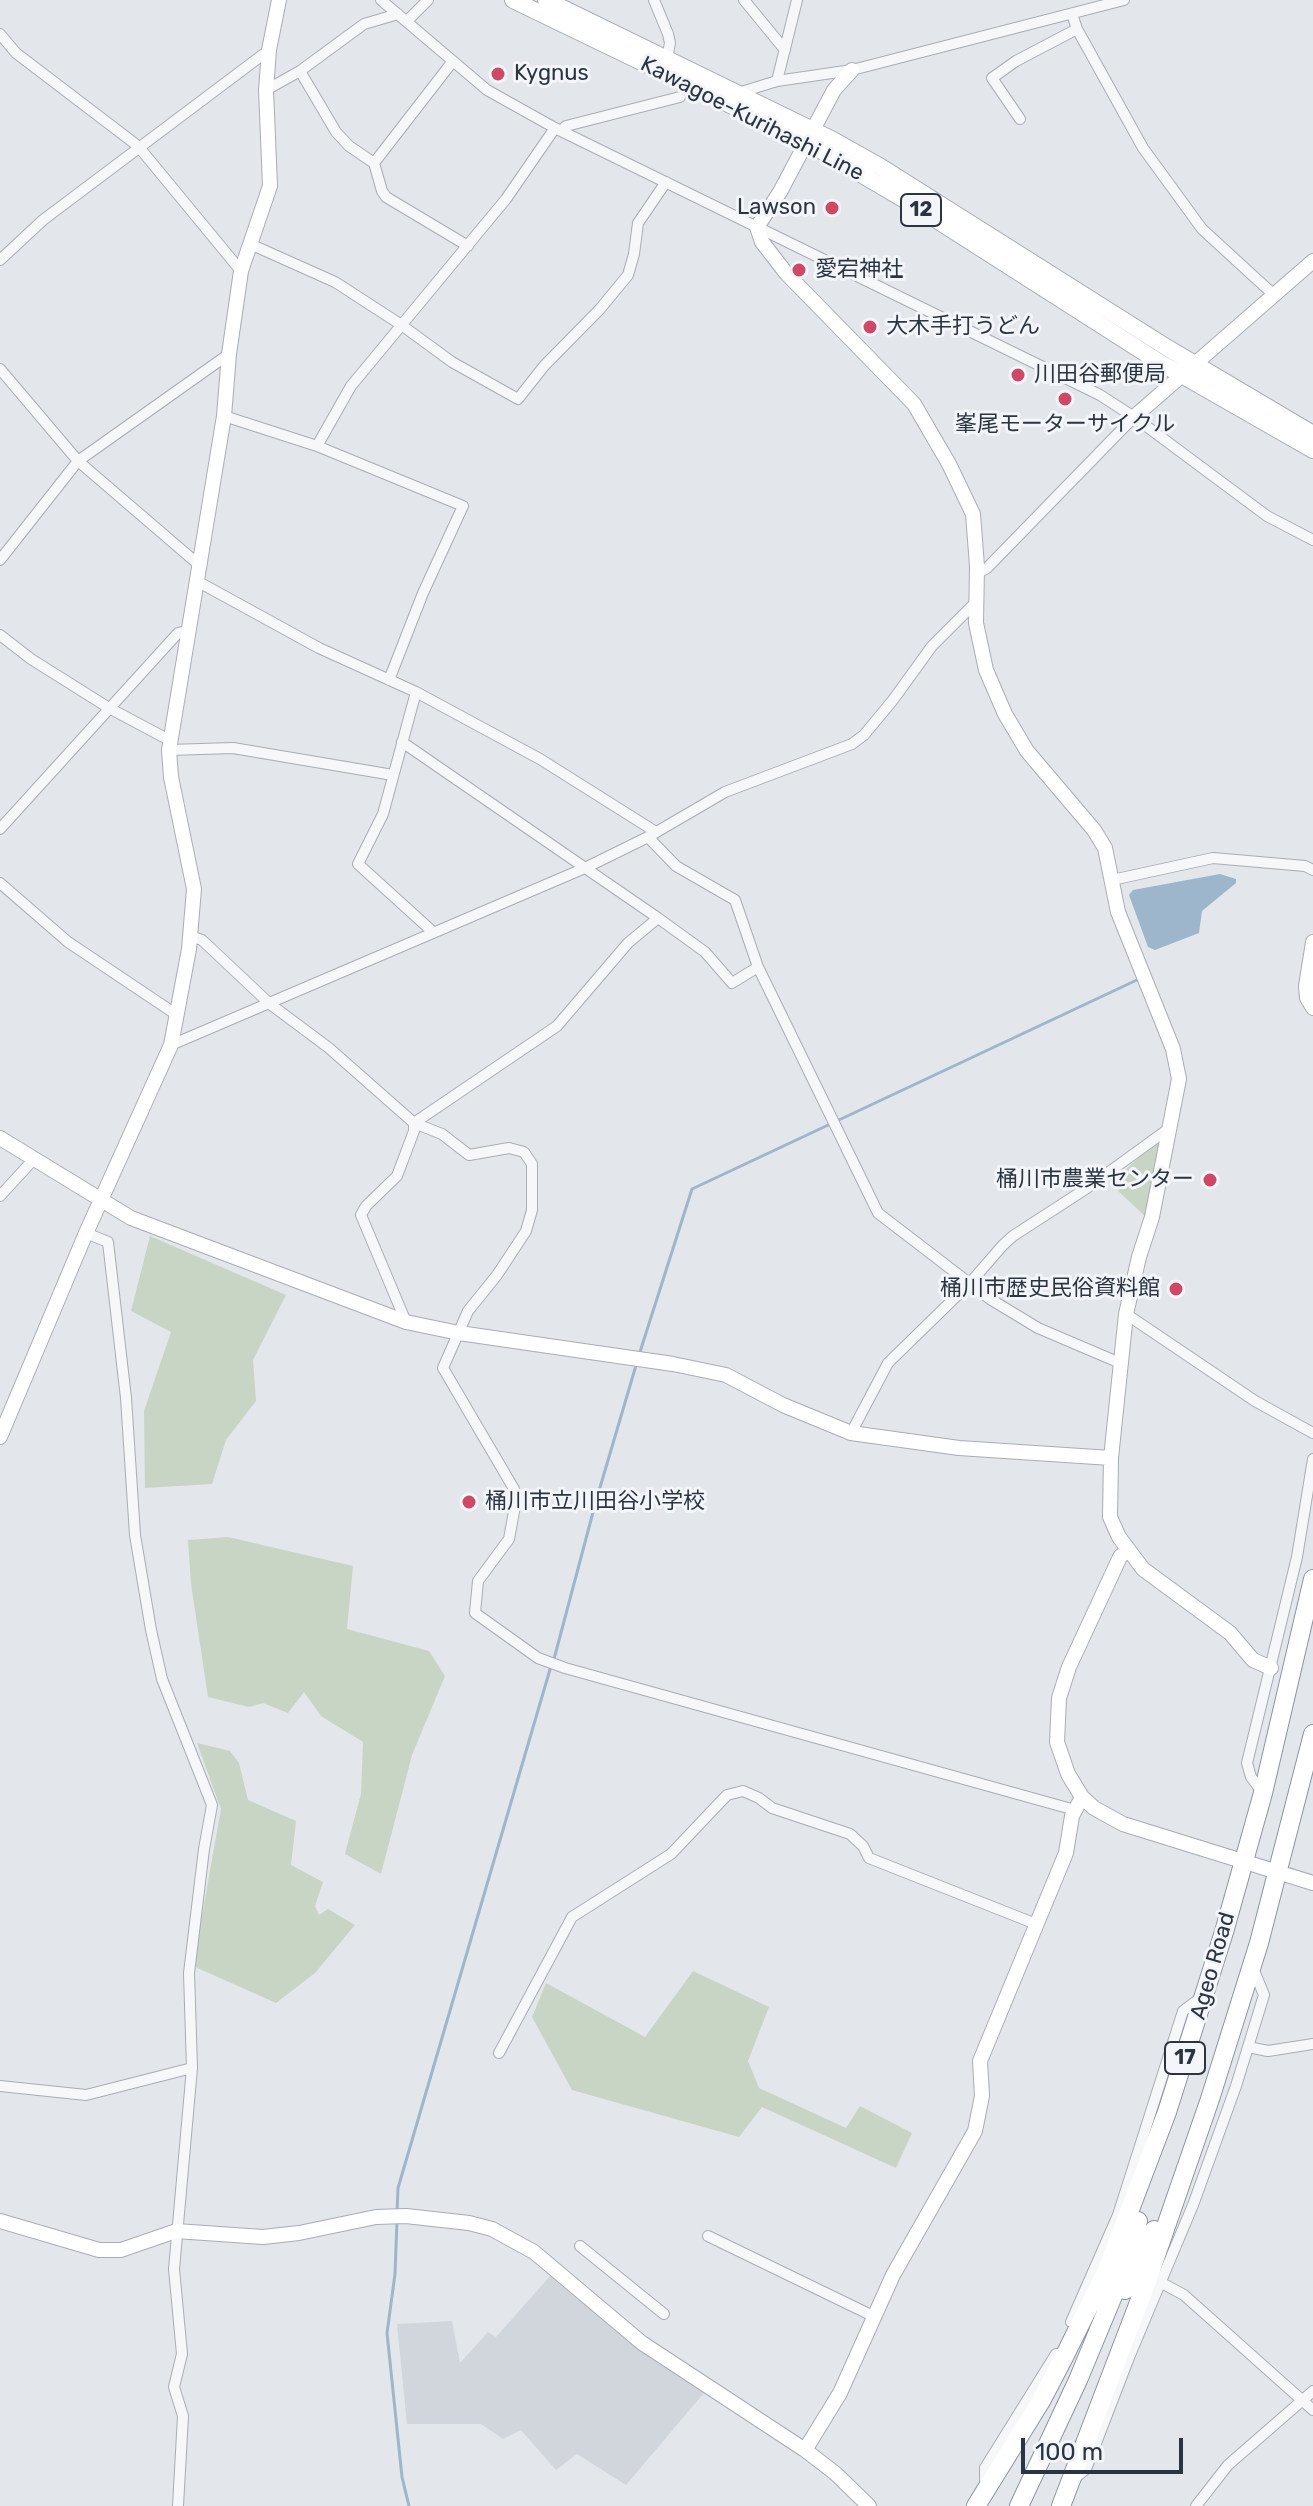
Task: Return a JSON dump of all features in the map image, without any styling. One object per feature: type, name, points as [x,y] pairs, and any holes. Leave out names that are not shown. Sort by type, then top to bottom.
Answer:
[{"type":"highway","name":"Ageo Road","points":[[980,2499],[1041,2401],[1107,2270],[1152,2153],[1205,1994],[1263,1793],[1313,1579]]},
{"type":"highway","name":"Ageo Road","points":[[1061,2506],[1146,2284],[1210,2099],[1252,1967],[1313,1734]]},
{"type":"highway","points":[[1019,2506],[1078,2380],[1115,2291],[1159,2155],[1188,2049]]},
{"type":"highway","points":[[1031,2506],[1175,2185],[1210,2099]]},
{"type":"main road","name":"Kawagoe-Kurihashi Line","points":[[513,0],[881,167],[1195,364],[1313,434]]},
{"type":"main road","name":"Kawagoe-Kurihashi Line","points":[[546,0],[738,93],[1181,375],[1313,450]]},
{"type":"street","points":[[0,1437],[86,1233],[171,1045],[177,1015],[194,889],[171,777],[170,745],[186,631],[224,416],[241,271],[270,186],[266,90],[269,50],[279,0]]},
{"type":"street","points":[[381,0],[487,90],[558,129],[1100,395],[1267,516],[1313,540]]},
{"type":"street","points":[[266,90],[300,71],[364,24],[402,18],[428,0]]},
{"type":"street","points":[[654,0],[670,43],[667,59]]},
{"type":"street","points":[[744,0],[785,50]]},
{"type":"street","points":[[777,81],[797,0]]},
{"type":"street","points":[[738,93],[777,81],[852,70],[1124,0]]},
{"type":"street","points":[[1072,14],[1077,29],[1143,148],[1202,229],[1274,295]]},
{"type":"street","points":[[1020,119],[992,78],[1016,61],[1077,29]]},
{"type":"street","points":[[0,34],[16,53],[138,146],[241,271]]},
{"type":"street","points":[[0,260],[43,220],[269,50]]},
{"type":"street","points":[[374,163],[453,61]]},
{"type":"street","points":[[757,227],[786,181],[838,84],[852,70]]},
{"type":"street","points":[[300,71],[336,132],[349,146],[374,163],[386,197],[468,246]]},
{"type":"street","points":[[317,446],[351,386],[468,246],[558,129],[680,97]]},
{"type":"street","points":[[250,244],[335,282],[452,362],[518,399],[544,366],[600,309],[628,275],[638,223],[666,182]]},
{"type":"street","points":[[757,227],[762,242],[786,273],[898,386],[923,419],[973,514],[976,623],[986,670],[1005,714],[1027,751],[1094,830],[1105,848],[1118,912],[1176,1062],[1179,1079],[1152,1217],[1126,1314],[1111,1458],[1110,1517],[1127,1550],[1143,1569],[1230,1633],[1253,1660],[1271,1668]]},
{"type":"street","points":[[976,574],[987,568],[1134,417],[1313,261]]},
{"type":"street","points":[[0,560],[78,461],[229,354]]},
{"type":"street","points":[[0,369],[78,461],[198,564]]},
{"type":"street","points":[[224,416],[317,446],[463,506],[423,593],[389,680]]},
{"type":"street","points":[[195,580],[319,648],[416,692],[540,759],[652,834],[676,866],[735,900],[758,967],[878,1213],[990,1299],[1038,1328],[1120,1363]]},
{"type":"street","points":[[171,1045],[585,868],[725,792],[852,744],[885,710],[932,646],[975,603]]},
{"type":"street","points":[[0,829],[178,633],[186,631]]},
{"type":"street","points":[[0,635],[31,659],[170,745],[233,748],[393,775]]},
{"type":"street","points":[[416,692],[383,814],[358,864],[433,932]]},
{"type":"street","points":[[402,742],[705,952],[732,983],[758,967]]},
{"type":"street","points":[[1112,880],[1213,858],[1305,866],[1313,870]]},
{"type":"street","points":[[0,883],[68,942],[177,1015]]},
{"type":"street","points":[[414,1123],[557,1026],[628,943],[658,918]]},
{"type":"street","points":[[190,936],[202,940],[270,1004],[329,1048],[414,1123],[442,1134],[469,1155],[509,1148],[524,1152],[532,1164],[532,1210],[526,1231],[468,1311],[443,1368],[514,1489],[515,1506],[509,1539],[478,1581],[475,1613],[538,1658],[565,1668],[1094,1808],[1123,1824],[1313,1883]]},
{"type":"street","points":[[1313,942],[1306,986],[1307,998],[1313,1008]]},
{"type":"street","points":[[406,1322],[361,1215],[366,1206],[397,1176],[414,1131],[414,1123]]},
{"type":"street","points":[[851,1433],[888,1363],[1013,1236],[1087,1188],[1171,1127]]},
{"type":"street","points":[[0,1138],[131,1218],[406,1322],[726,1375],[783,1405],[851,1433],[959,1448],[1111,1458]]},
{"type":"street","points":[[0,1196],[34,1159]]},
{"type":"street","points":[[86,1233],[108,1242],[126,1398],[135,1535],[151,1630],[162,1679],[212,1805],[189,1973],[192,2068],[174,2269],[182,2354],[174,2387],[183,2416],[178,2506]]},
{"type":"street","points":[[1126,1314],[1255,1401],[1313,1433]]},
{"type":"street","points":[[1263,1793],[1251,1777],[1247,1763],[1303,1529],[1313,1459]]},
{"type":"street","points":[[805,2450],[847,2382],[922,2222],[975,2131],[982,2096],[980,2061],[1066,1853],[1078,1804],[1057,1742],[1059,1698],[1069,1667],[1120,1557],[1127,1550]]},
{"type":"street","points":[[499,2053],[572,1917],[671,1854],[727,1795],[743,1791],[772,1808],[850,1834],[863,1846],[869,1858],[1036,1924]]},
{"type":"street","points":[[1070,2482],[1086,2469],[1193,2205],[1264,1995],[1252,1967]]},
{"type":"street","points":[[980,2499],[985,2468],[1053,2359],[1112,2229],[1183,2011],[1205,1994]]},
{"type":"street","points":[[1248,2047],[1268,2051],[1313,2044]]},
{"type":"street","points":[[0,2086],[86,2095],[192,2068]]},
{"type":"street","points":[[0,2221],[99,2250],[121,2250],[176,2231],[263,2237],[376,2217],[406,2216],[469,2223],[492,2229],[534,2252],[642,2343],[805,2450],[835,2473],[869,2506]]},
{"type":"street","points":[[708,2236],[875,2317]]},
{"type":"street","points":[[580,2246],[664,2314]]},
{"type":"street","points":[[1160,2282],[1184,2295],[1313,2410]]},
{"type":"street","points":[[1196,2506],[1228,2465],[1313,2391]]},
{"type":"shaded area","points":[[551,2275],[638,2348],[704,2393],[626,2485],[577,2454],[556,2470],[521,2430],[503,2439],[481,2424],[407,2424],[397,2324],[452,2321],[460,2363],[488,2332],[496,2337]]},
{"type":"green space","points":[[1156,1142],[1160,1144],[1146,1217],[1118,1191],[1125,1176],[1123,1172]]},
{"type":"green space","points":[[150,1236],[286,1295],[253,1360],[256,1401],[226,1440],[212,1484],[145,1488],[144,1411],[171,1332],[131,1311]]},
{"type":"green space","points":[[228,1537],[353,1566],[347,1629],[429,1651],[445,1676],[412,1755],[381,1874],[345,1854],[361,1794],[363,1742],[321,1716],[304,1692],[288,1713],[263,1703],[249,1707],[208,1697],[191,1584],[188,1540]]},
{"type":"green space","points":[[197,1743],[230,1751],[239,1763],[248,1800],[296,1821],[291,1865],[323,1882],[315,1906],[319,1915],[328,1909],[355,1925],[315,1973],[276,2003],[193,1966],[221,1809]]},
{"type":"green space","points":[[693,1971],[769,2007],[748,2061],[759,2088],[846,2128],[860,2106],[912,2133],[896,2168],[762,2107],[739,2137],[572,2090],[532,2017],[546,1983],[645,2037]]},
{"type":"water","points":[[1220,874],[1236,879],[1236,883],[1202,911],[1199,933],[1155,950],[1148,947],[1129,895],[1133,890]]},
{"type":"waterway","points":[[639,1355],[692,1189],[1139,979]]},
{"type":"waterway","points":[[554,1659],[637,1362]]},
{"type":"waterway","points":[[397,2213],[398,2188],[551,1666]]},
{"type":"waterway","points":[[397,2220],[395,2274],[387,2333],[402,2477],[409,2506]]},
{"type":"place","name":"Kygnus","points":[[498,74]]},
{"type":"place","name":"Lawson","points":[[832,208]]},
{"type":"place","name":"愛宕神社","points":[[799,270]]},
{"type":"place","name":"大木手打うどん","points":[[870,327]]},
{"type":"place","name":"川田谷郵便局","points":[[1018,375]]},
{"type":"place","name":"峯尾モーターサイクル","points":[[1065,399]]},
{"type":"place","name":"桶川市農業センター","points":[[1210,1180]]},
{"type":"place","name":"桶川市歴史民俗資料館","points":[[1176,1289]]},
{"type":"place","name":"桶川市立川田谷小学校","points":[[469,1502]]}]
